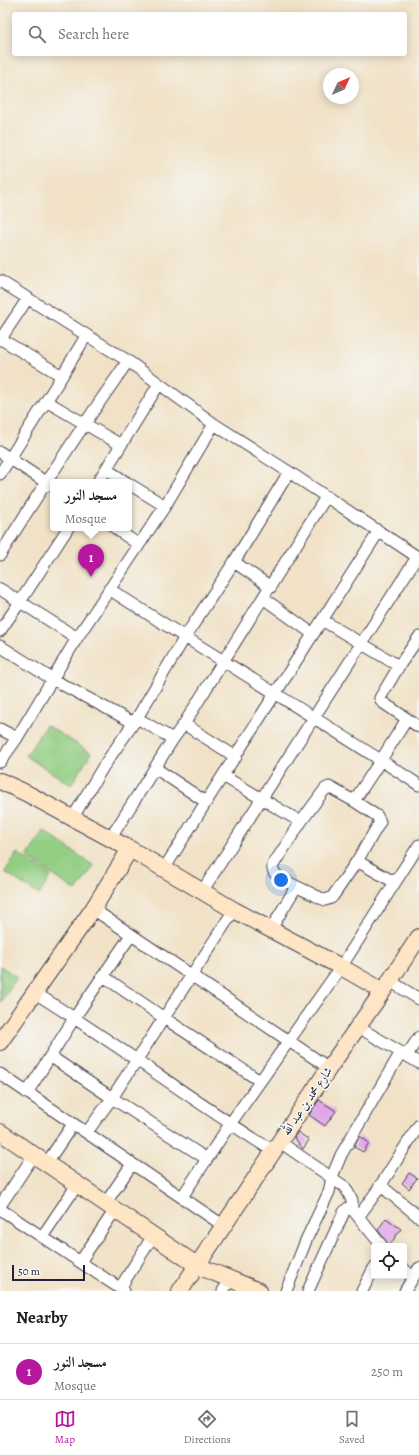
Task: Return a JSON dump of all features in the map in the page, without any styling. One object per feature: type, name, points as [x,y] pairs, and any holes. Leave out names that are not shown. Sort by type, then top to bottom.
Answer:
[{"type":"street","points":[[0,280],[86,336],[128,361],[214,424],[379,530],[418,558],[361,643],[203,890]]},
{"type":"street","points":[[28,298],[0,340],[62,376]]},
{"type":"street","points":[[0,474],[86,336]]},
{"type":"street","points":[[52,479],[84,424],[128,361]]},
{"type":"street","points":[[100,479],[159,384]]},
{"type":"street","points":[[46,401],[121,445]]},
{"type":"street","points":[[0,762],[109,588],[165,506],[214,424]]},
{"type":"street","points":[[0,452],[49,484],[0,555]]},
{"type":"street","points":[[106,469],[121,479]]},
{"type":"street","points":[[72,819],[103,767],[135,721],[185,637],[234,562],[289,472]]},
{"type":"street","points":[[132,486],[165,506]]},
{"type":"street","points":[[110,839],[271,587],[326,497]]},
{"type":"street","points":[[164,869],[379,530]]},
{"type":"street","points":[[0,631],[66,531]]},
{"type":"street","points":[[119,531],[139,545]]},
{"type":"street","points":[[234,562],[271,587]]},
{"type":"street","points":[[109,588],[276,694],[314,716],[419,785]]},
{"type":"street","points":[[0,589],[77,638]]},
{"type":"street","points":[[263,598],[313,634]]},
{"type":"street","points":[[322,620],[399,666]]},
{"type":"street","points":[[419,637],[399,666],[380,698],[382,702],[419,726]]},
{"type":"street","points":[[0,646],[52,680],[172,740]]},
{"type":"street","points":[[354,801],[407,719]]},
{"type":"street","points":[[184,724],[236,757]]},
{"type":"street","points":[[0,729],[16,738]]},
{"type":"street","points":[[156,768],[206,802]]},
{"type":"street","points":[[223,776],[301,822]]},
{"type":"street","points":[[0,781],[26,793],[130,849],[203,890],[234,910],[341,967],[419,999]]},
{"type":"street","points":[[326,788],[332,788],[354,801],[377,816],[380,822],[357,861],[333,896],[325,900],[296,887],[275,874],[273,865],[301,822],[326,788]]},
{"type":"street","points":[[182,1197],[288,1040],[341,967],[394,882],[419,846]]},
{"type":"street","points":[[0,1042],[93,909],[130,849]]},
{"type":"street","points":[[357,861],[394,882]]},
{"type":"street","points":[[271,929],[296,887]]},
{"type":"street","points":[[93,909],[329,1068]]},
{"type":"street","points":[[87,1132],[112,1098],[234,910]]},
{"type":"street","points":[[27,1093],[75,1017],[131,935]]},
{"type":"street","name":"شارع محمد بن عبد الله","points":[[180,1291],[329,1068],[418,940]]},
{"type":"street","points":[[103,976],[260,1081]]},
{"type":"street","points":[[35,993],[75,1017],[230,1124],[332,1177],[345,1187],[356,1212],[380,1243]]},
{"type":"street","points":[[358,1026],[419,1063]]},
{"type":"street","points":[[286,1291],[306,1238],[329,1192],[332,1177],[347,1144],[404,1054],[419,1037]]},
{"type":"street","points":[[50,1056],[207,1159]]},
{"type":"street","points":[[0,1074],[224,1226]]},
{"type":"street","points":[[73,1124],[40,1159],[0,1207],[122,1290],[153,1236]]},
{"type":"street","points":[[356,1212],[380,1185],[419,1125]]},
{"type":"street","points":[[0,1132],[227,1285],[259,1291]]},
{"type":"street","points":[[80,1262],[132,1164]]},
{"type":"street","points":[[42,1237],[77,1185]]},
{"type":"street","points":[[380,1185],[419,1217]]},
{"type":"street","points":[[308,1291],[344,1212],[348,1208],[356,1212]]},
{"type":"street","points":[[405,1291],[417,1272],[407,1270]]},
{"type":"street","points":[[362,1291],[371,1274]]},
{"type":"green space","points":[[46,725],[91,753],[71,785],[26,756]]},
{"type":"green space","points":[[44,831],[94,866],[76,891],[27,857]]},
{"type":"green space","points":[[17,853],[51,876],[39,895],[5,872]]},
{"type":"green space","points":[[0,966],[17,977],[0,1003]]},
{"type":"building","points":[[319,1100],[336,1111],[325,1126],[309,1115]]},
{"type":"building","points":[[298,1132],[309,1140],[303,1149],[294,1137]]},
{"type":"building","points":[[360,1136],[369,1143],[363,1152],[354,1147]]},
{"type":"building","points":[[409,1173],[417,1178],[409,1189],[402,1183]]},
{"type":"building","points":[[386,1218],[401,1229],[391,1243],[387,1243],[378,1230]]},
{"type":"place","name":"مسجد النور","points":[[91,577]]}]
